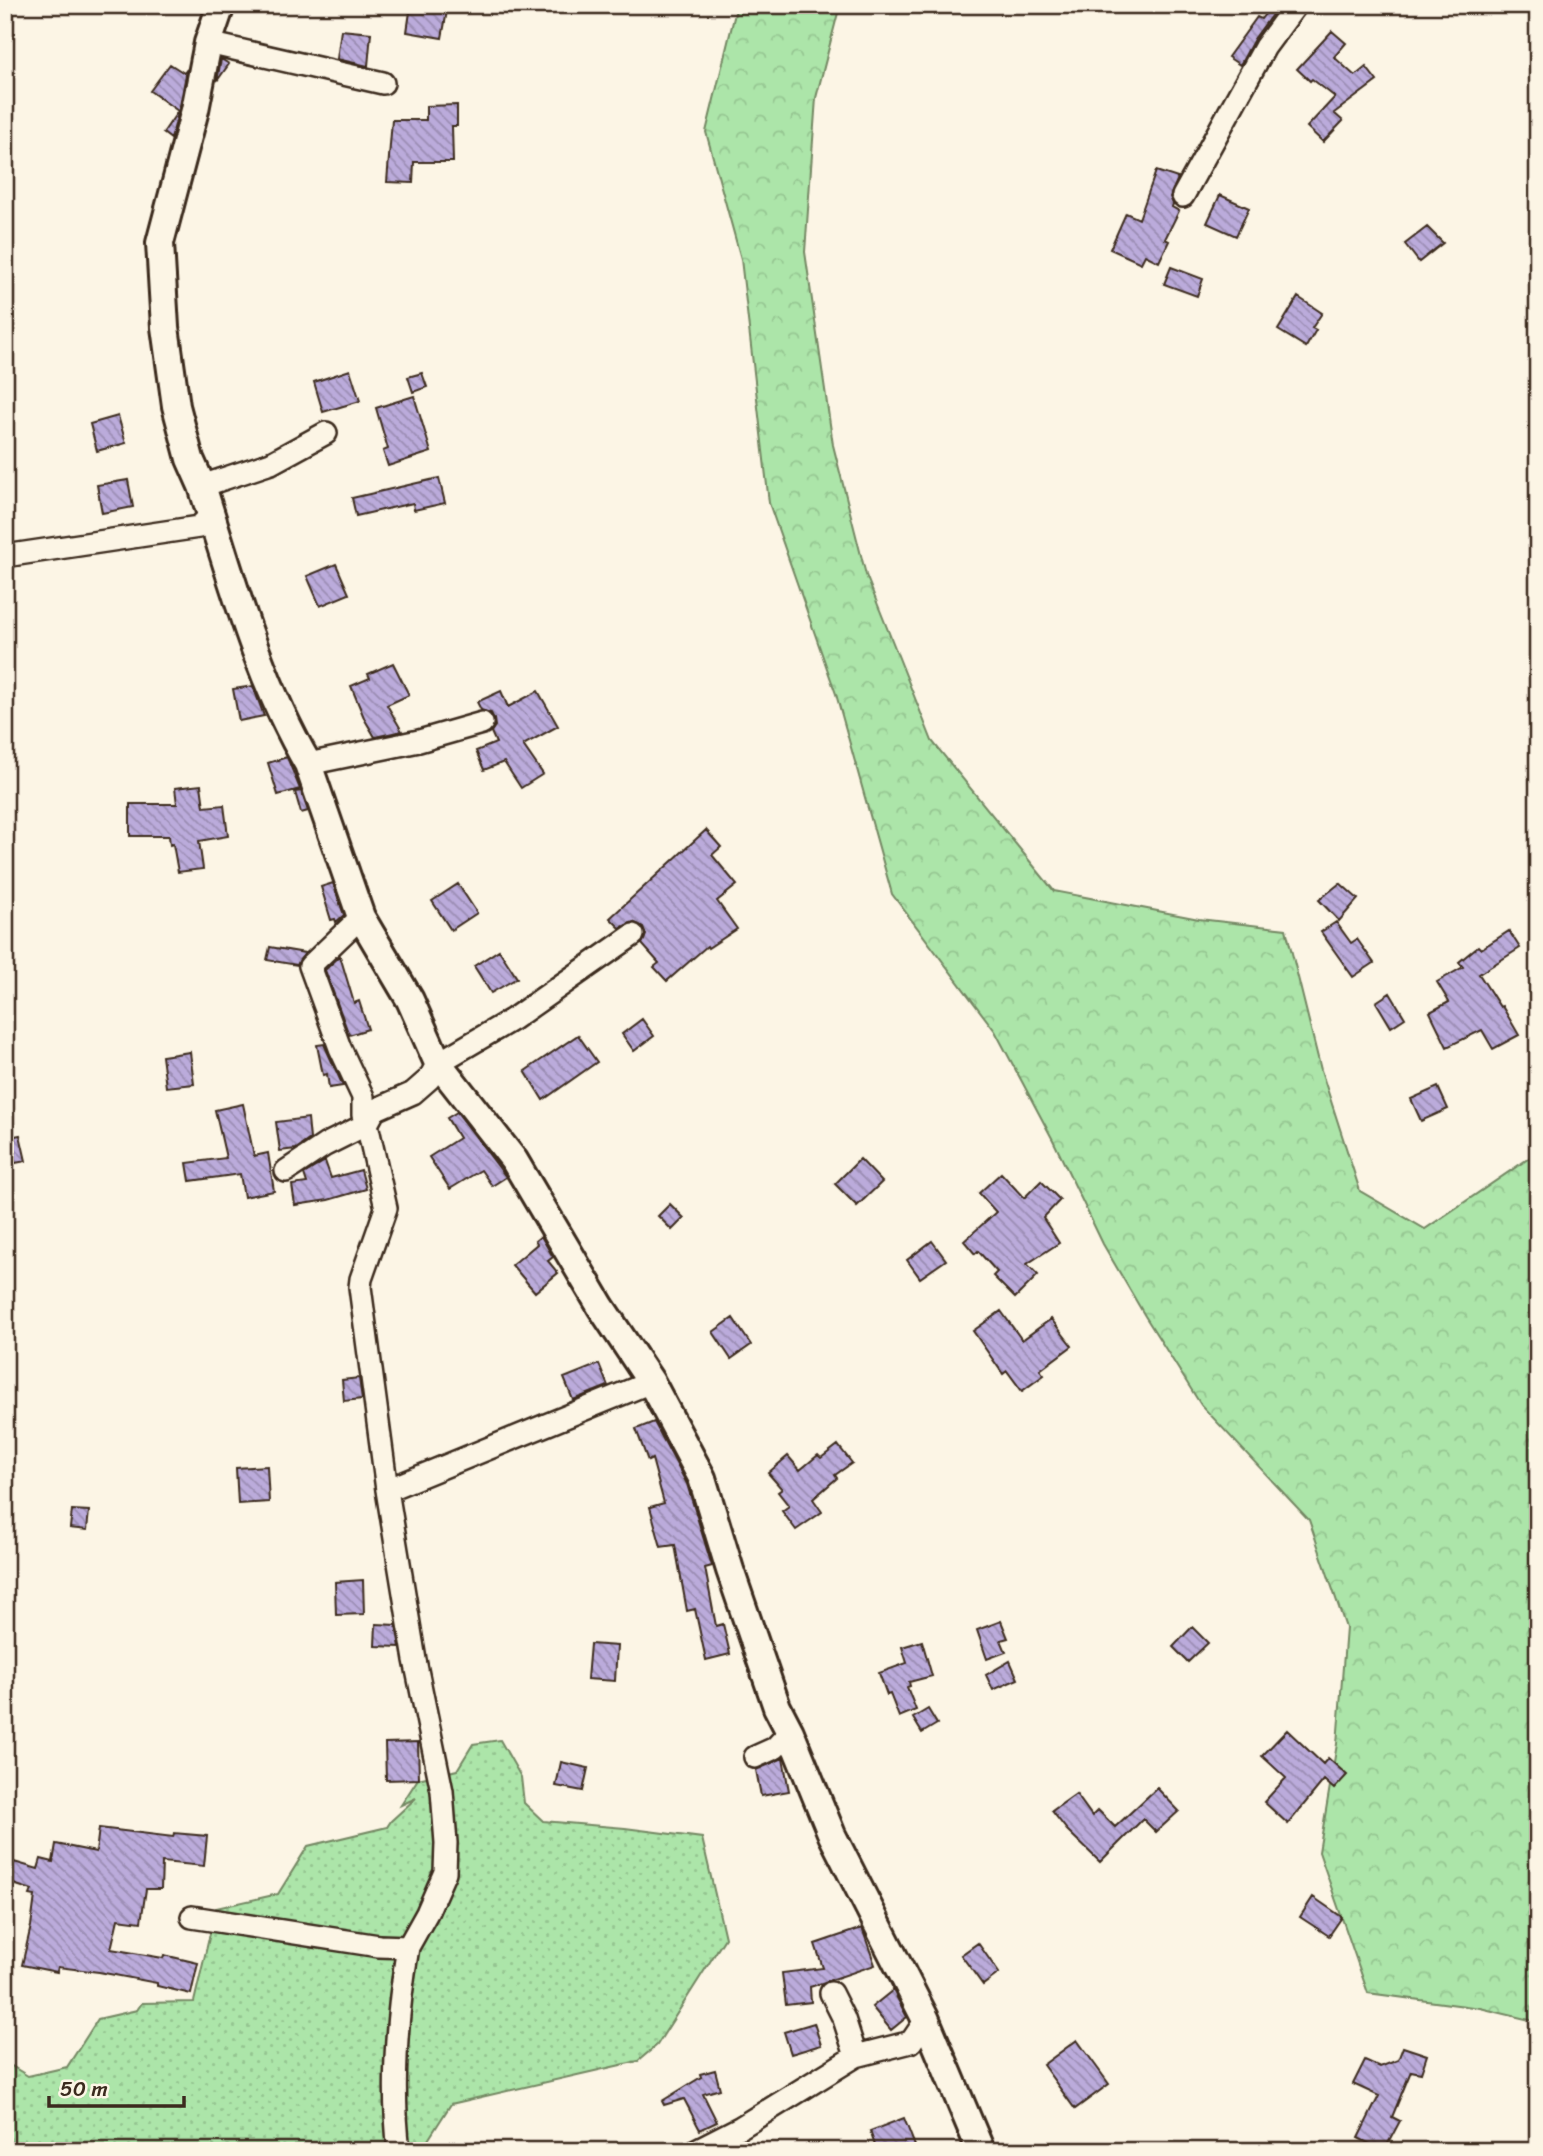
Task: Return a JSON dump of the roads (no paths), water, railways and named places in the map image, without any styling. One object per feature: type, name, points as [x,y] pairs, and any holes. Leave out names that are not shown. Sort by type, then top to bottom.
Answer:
[{"type":"street","points":[[221,5],[208,43],[195,110],[160,243],[165,327],[176,406],[190,459],[202,486],[259,661],[297,746],[308,764],[361,917],[410,1000],[438,1063],[514,1160],[601,1307],[651,1382],[702,1478],[777,1707],[832,1835],[926,2020],[981,2151]]},
{"type":"street","points":[[1183,196],[1265,47],[1296,5]]},
{"type":"street","points":[[208,43],[383,83]]},
{"type":"street","points":[[202,486],[271,463],[327,433]]},
{"type":"street","points":[[5,556],[199,527],[211,516]]},
{"type":"street","points":[[308,764],[419,741],[482,723]]},
{"type":"street","points":[[361,917],[310,966],[340,1048],[363,1097],[365,1119],[386,1208],[360,1287],[387,1490],[415,1660],[442,1791],[446,1843],[445,1872],[408,1947],[403,1974],[396,2074],[399,2151]]},
{"type":"street","points":[[286,1171],[365,1119],[413,1093],[429,1079],[438,1063],[513,1019],[634,935]]},
{"type":"street","points":[[387,1490],[651,1382]]},
{"type":"street","points":[[755,1757],[775,1748],[790,1732]]},
{"type":"street","points":[[191,1917],[380,1946],[408,1947]]},
{"type":"street","points":[[831,1993],[845,2019],[856,2056]]},
{"type":"street","points":[[694,2151],[741,2127],[856,2056],[911,2042],[926,2020]]}]
